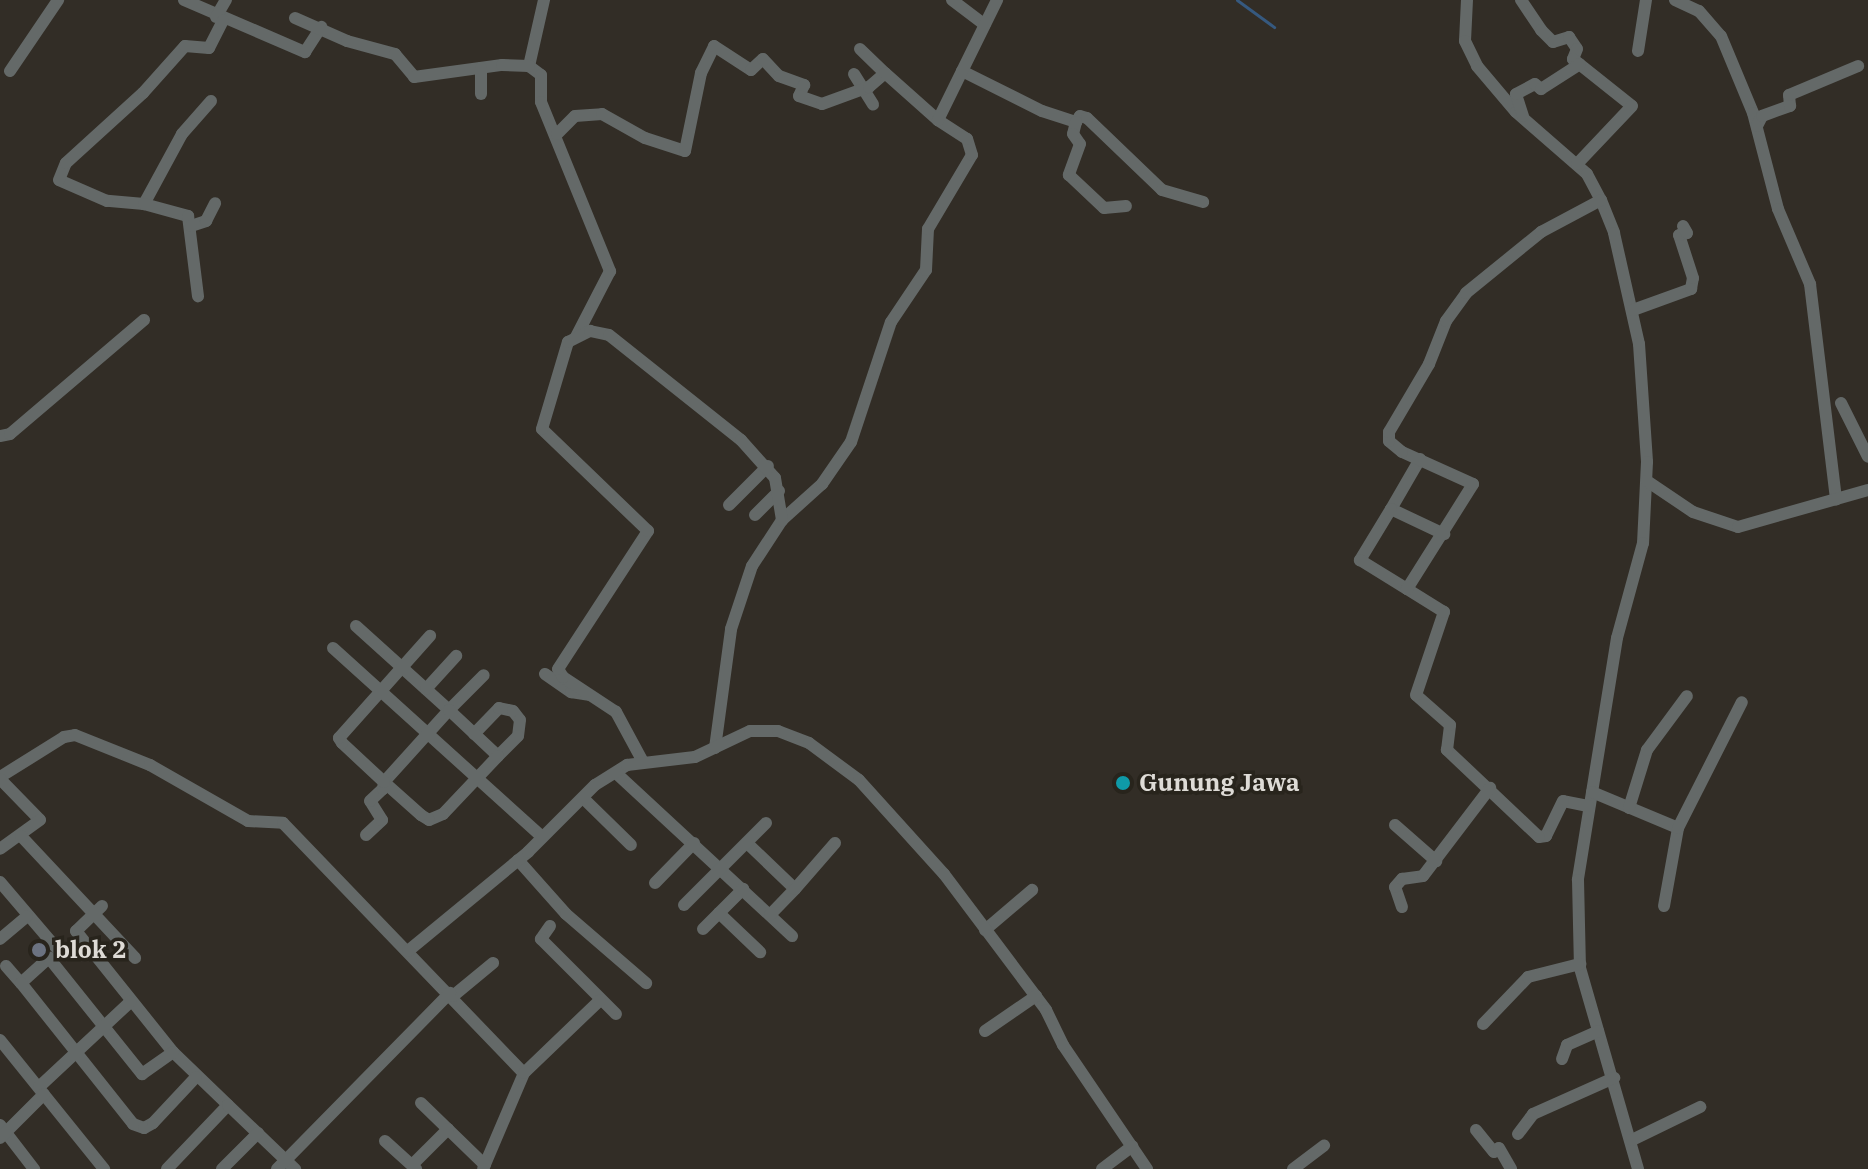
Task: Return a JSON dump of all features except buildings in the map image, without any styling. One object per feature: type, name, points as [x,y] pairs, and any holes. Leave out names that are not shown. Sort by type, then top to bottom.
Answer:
[{"type":"street","points":[[10,71],[58,0]]},
{"type":"street","points":[[184,0],[220,19],[305,52],[321,27]]},
{"type":"street","points":[[198,296],[188,216],[144,204],[107,201],[59,180],[62,169],[185,46],[209,48],[226,0]]},
{"type":"street","points":[[529,66],[544,0]]},
{"type":"street","points":[[952,0],[985,25]]},
{"type":"street","points":[[938,120],[997,0]]},
{"type":"street","points":[[1467,0],[1465,41],[1470,55],[1524,119],[1577,164],[1601,200],[1633,310],[1647,481],[1643,543],[1623,604],[1578,880],[1580,964],[1638,1169]]},
{"type":"street","points":[[1521,0],[1531,19],[1553,42],[1569,37],[1577,49],[1573,59],[1632,106],[1577,164]]},
{"type":"street","points":[[1638,51],[1646,0]]},
{"type":"street","points":[[1675,0],[1699,11],[1721,36],[1757,126],[1778,209],[1810,284],[1836,499]]},
{"type":"street","points":[[295,18],[395,54],[414,77],[481,68],[529,66],[541,75],[541,102],[557,134],[610,271],[576,337],[563,351],[542,429],[648,531],[558,669],[563,677],[600,698],[616,712],[642,760]]},
{"type":"street","points":[[557,134],[575,116],[602,114],[645,138],[685,151],[701,73],[714,46],[751,70],[763,59],[779,76],[804,85],[799,96],[822,104],[863,89],[885,73]]},
{"type":"street","points":[[715,748],[731,629],[752,566],[782,520],[822,484],[851,442],[891,322],[926,270],[928,229],[972,155],[967,139],[938,120],[860,49]]},
{"type":"street","points":[[1524,119],[1516,94],[1535,84],[1541,89],[1580,64]]},
{"type":"street","points":[[1757,126],[1762,116],[1790,106],[1789,95],[1858,66]]},
{"type":"street","points":[[481,68],[481,94]]},
{"type":"street","points":[[962,71],[1076,122],[1087,118],[1162,190],[1203,202]]},
{"type":"street","points":[[854,74],[873,105]]},
{"type":"street","points":[[144,204],[182,134],[211,101]]},
{"type":"street","points":[[1076,122],[1072,131],[1080,144],[1069,175],[1104,208],[1126,206]]},
{"type":"street","points":[[1407,589],[1473,484],[1389,441],[1389,432],[1429,364],[1453,311],[1466,293],[1534,237],[1601,200]]},
{"type":"street","points":[[191,226],[206,221],[215,203]]},
{"type":"street","points":[[1633,310],[1691,289],[1693,278],[1679,235],[1687,233],[1683,226]]},
{"type":"street","points":[[0,436],[10,434],[144,320]]},
{"type":"street","points":[[576,337],[598,331],[609,335],[768,466],[779,491],[782,520]]},
{"type":"street","points":[[1841,403],[1868,457]]},
{"type":"street","points":[[1420,459],[1360,560],[1444,612],[1416,695],[1450,725],[1447,750],[1539,837],[1549,831],[1563,801],[1590,799],[1629,808],[1678,828]]},
{"type":"street","points":[[729,505],[768,466]]},
{"type":"street","points":[[1647,481],[1693,512],[1738,527],[1868,490]]},
{"type":"street","points":[[755,515],[779,491]]},
{"type":"street","points":[[1391,509],[1444,534]]},
{"type":"street","points":[[356,626],[498,756]]},
{"type":"street","points":[[430,636],[339,738],[384,782],[434,821],[518,736],[520,720],[513,711],[499,708],[474,734]]},
{"type":"street","points":[[333,648],[542,837]]},
{"type":"street","points":[[426,689],[456,656]]},
{"type":"street","points":[[545,674],[571,692],[600,698]]},
{"type":"street","points":[[366,835],[382,820],[368,805],[384,782],[484,675]]},
{"type":"street","points":[[1629,808],[1647,750],[1687,696]]},
{"type":"street","points":[[1664,906],[1678,828],[1742,702]]},
{"type":"street","points":[[408,951],[518,860],[583,798],[616,773],[642,760],[695,757],[765,728],[809,743],[859,780],[898,821],[1036,996],[1147,1169]]},
{"type":"street","points":[[0,849],[21,836],[39,818],[0,778],[64,737],[93,739],[187,784],[248,821],[283,823],[524,1073]]},
{"type":"street","points":[[616,773],[792,936]]},
{"type":"street","points":[[1402,907],[1395,887],[1402,879],[1423,876],[1490,788]]},
{"type":"street","points":[[583,798],[631,845]]},
{"type":"street","points":[[684,905],[766,823]]},
{"type":"street","points":[[1395,825],[1436,861]]},
{"type":"street","points":[[21,836],[91,916],[135,958]]},
{"type":"street","points":[[655,883],[694,843]]},
{"type":"street","points":[[747,843],[795,889]]},
{"type":"street","points":[[770,915],[835,843]]},
{"type":"street","points":[[518,860],[566,914],[646,983]]},
{"type":"street","points":[[0,882],[142,1074],[173,1052]]},
{"type":"street","points":[[703,929],[743,889]]},
{"type":"street","points":[[985,930],[1032,890]]},
{"type":"street","points":[[21,983],[102,906]]},
{"type":"street","points":[[719,913],[760,952]]},
{"type":"street","points":[[0,939],[27,916]]},
{"type":"street","points":[[550,926],[541,939],[616,1014]]},
{"type":"street","points":[[76,931],[173,1052],[258,1133],[286,1166],[451,994],[493,963]]},
{"type":"street","points":[[1483,1024],[1528,977],[1580,964]]},
{"type":"street","points":[[2,965],[21,983],[139,1127],[153,1123],[196,1077]]},
{"type":"street","points":[[985,1031],[1036,996]]},
{"type":"street","points":[[421,1103],[484,1167],[524,1073],[600,1000]]},
{"type":"street","points":[[34,1169],[2,1132],[130,1002]]},
{"type":"street","points":[[1562,1059],[1567,1045],[1598,1031]]},
{"type":"street","points":[[0,1040],[104,1169]]},
{"type":"street","points":[[1518,1134],[1533,1114],[1614,1078]]},
{"type":"street","points":[[167,1169],[228,1105]]},
{"type":"street","points":[[1632,1140],[1700,1107]]},
{"type":"street","points":[[385,1141],[414,1167],[448,1129]]},
{"type":"street","points":[[1476,1130],[1494,1152],[1499,1148],[1511,1169]]},
{"type":"street","points":[[222,1169],[258,1133]]},
{"type":"street","points":[[1102,1169],[1132,1146]]},
{"type":"street","points":[[1293,1169],[1324,1146]]},
{"type":"waterway","points":[[1237,0],[1274,27]]},
{"type":"place","name":"Gunung Jawa","points":[[1123,783]]},
{"type":"place","name":"blok 2","points":[[39,950]]}]
